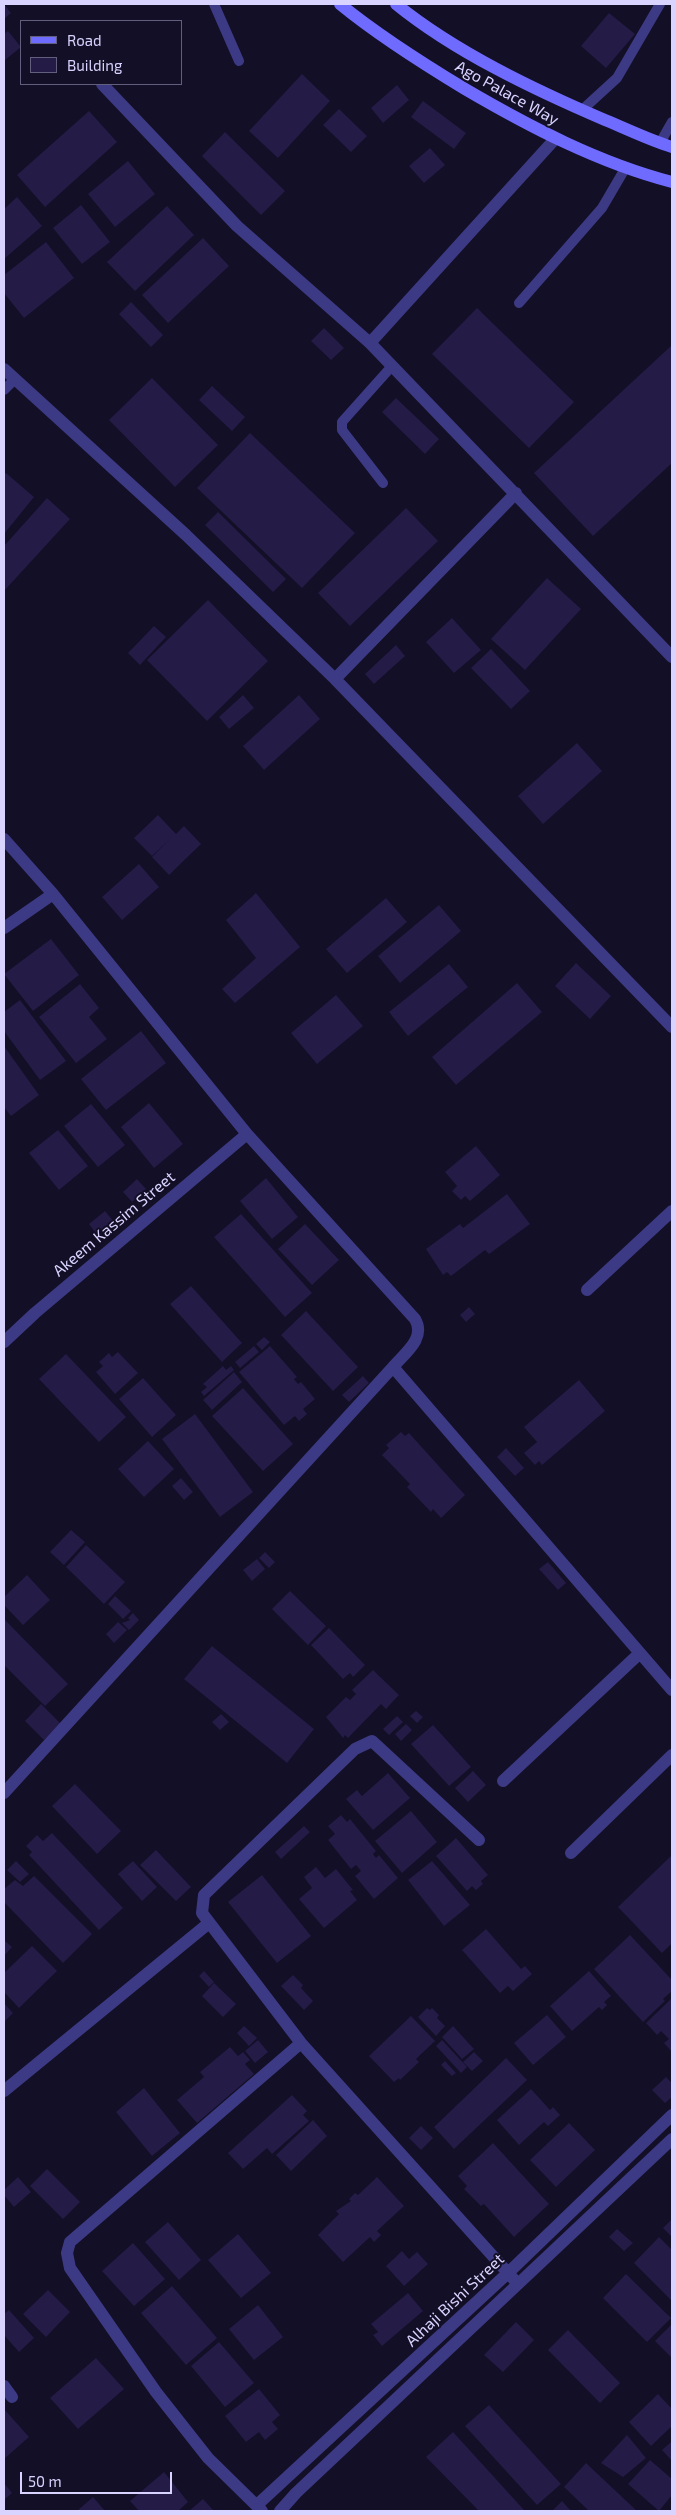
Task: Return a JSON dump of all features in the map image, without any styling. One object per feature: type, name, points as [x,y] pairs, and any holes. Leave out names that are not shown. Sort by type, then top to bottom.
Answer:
[{"type":"main road","name":"Ago Palace Way","points":[[340,4],[363,23],[424,64],[555,139],[626,167],[672,182]]},
{"type":"main road","name":"Ago Palace Way","points":[[396,4],[449,40],[508,75],[582,110],[666,145]]},
{"type":"street","points":[[103,85],[237,226],[370,343],[672,657]]},
{"type":"street","points":[[370,343],[555,139]]},
{"type":"street","points":[[4,369],[186,535],[334,679],[672,1027]]},
{"type":"street","points":[[334,679],[516,493]]},
{"type":"street","points":[[4,839],[53,894],[247,1134],[415,1319],[420,1327],[418,1337],[393,1367],[4,1793]]},
{"type":"street","points":[[4,928],[53,894]]},
{"type":"street","name":"Akeem Kassim Street","points":[[4,1342],[35,1313],[247,1134]]},
{"type":"street","points":[[587,1290],[672,1211]]},
{"type":"street","points":[[393,1367],[672,1690]]},
{"type":"street","points":[[503,1781],[640,1653]]},
{"type":"street","points":[[479,1840],[372,1741],[354,1749],[204,1895],[202,1913],[301,2043],[518,2284]]},
{"type":"street","points":[[571,1853],[672,1755]]},
{"type":"street","points":[[4,2091],[209,1923]]},
{"type":"street","points":[[260,2508],[208,2458],[156,2392],[70,2268],[67,2253],[70,2242],[301,2043]]},
{"type":"street","name":"Alhaji Bishi Street","points":[[260,2508],[672,2115]]},
{"type":"street","name":"Alhaji Bishi Street","points":[[280,2511],[672,2139]]},
{"type":"street","points":[[4,2386],[12,2398]]},
{"type":"lane","points":[[214,4],[239,61]]},
{"type":"lane","points":[[582,110],[617,78],[660,4]]},
{"type":"lane","points":[[666,145],[672,122]]},
{"type":"lane","points":[[519,303],[602,208],[626,167]]},
{"type":"lane","points":[[383,483],[342,430],[342,422],[392,366]]},
{"type":"lane","points":[[4,390],[14,380]]},
{"type":"building","points":[[4,4],[11,13],[4,19]]},
{"type":"building","points":[[609,13],[635,34],[606,68],[581,46]]},
{"type":"building","points":[[8,31],[20,48],[4,61],[4,34]]},
{"type":"building","points":[[302,74],[330,101],[278,158],[249,131]]},
{"type":"building","points":[[397,85],[409,100],[383,123],[371,108]]},
{"type":"building","points":[[423,101],[466,133],[454,149],[411,117]]},
{"type":"building","points":[[339,109],[367,136],[351,152],[323,125]]},
{"type":"building","points":[[89,111],[117,142],[45,207],[17,175]]},
{"type":"building","points":[[225,132],[285,191],[261,215],[202,156]]},
{"type":"building","points":[[430,148],[445,165],[424,183],[409,166]]},
{"type":"building","points":[[128,161],[155,194],[115,227],[88,194]]},
{"type":"building","points":[[17,197],[42,226],[4,259],[4,209]]},
{"type":"building","points":[[81,205],[110,242],[82,264],[53,228]]},
{"type":"building","points":[[167,206],[194,235],[135,291],[107,262]]},
{"type":"building","points":[[203,238],[229,266],[168,323],[142,295]]},
{"type":"building","points":[[46,242],[74,278],[24,318],[4,293],[4,275]]},
{"type":"building","points":[[131,302],[163,335],[151,347],[119,314]]},
{"type":"building","points":[[477,308],[574,402],[529,448],[432,354]]},
{"type":"building","points":[[324,328],[344,348],[331,360],[311,341]]},
{"type":"building","points":[[672,345],[672,463],[593,536],[534,473]]},
{"type":"building","points":[[152,378],[218,445],[175,487],[109,420]]},
{"type":"building","points":[[212,386],[245,417],[232,431],[199,400]]},
{"type":"building","points":[[396,398],[439,439],[425,454],[382,412]]},
{"type":"building","points":[[250,433],[355,533],[302,588],[197,488]]},
{"type":"building","points":[[6,473],[34,497],[4,534],[4,475]]},
{"type":"building","points":[[47,498],[70,519],[4,591],[4,546]]},
{"type":"building","points":[[406,508],[438,541],[350,626],[318,593]]},
{"type":"building","points":[[218,512],[286,579],[273,592],[205,525]]},
{"type":"building","points":[[547,578],[581,609],[525,670],[491,639]]},
{"type":"building","points":[[208,600],[268,661],[207,721],[147,660]]},
{"type":"building","points":[[452,618],[481,650],[454,673],[426,642]]},
{"type":"building","points":[[154,626],[166,637],[140,665],[128,653]]},
{"type":"building","points":[[396,645],[405,656],[374,684],[365,674]]},
{"type":"building","points":[[491,649],[530,691],[511,709],[471,668]]},
{"type":"building","points":[[243,695],[254,708],[229,729],[219,717]]},
{"type":"building","points":[[299,695],[320,719],[264,770],[243,746]]},
{"type":"building","points":[[577,743],[602,771],[543,824],[518,796]]},
{"type":"building","points":[[158,815],[176,834],[184,826],[201,844],[169,875],[152,857],[170,839],[152,856],[134,838]]},
{"type":"building","points":[[139,864],[159,887],[122,920],[102,897]]},
{"type":"building","points":[[256,893],[300,947],[235,1003],[222,989],[256,958],[226,920]]},
{"type":"building","points":[[386,898],[407,922],[347,973],[326,949]]},
{"type":"building","points":[[439,905],[461,931],[400,983],[378,956]]},
{"type":"building","points":[[51,939],[79,975],[33,1011],[4,974]]},
{"type":"building","points":[[576,963],[611,996],[590,1019],[555,986]]},
{"type":"building","points":[[449,964],[468,987],[408,1036],[389,1012]]},
{"type":"building","points":[[517,983],[542,1012],[456,1085],[432,1057]]},
{"type":"building","points":[[80,984],[99,1008],[89,1017],[107,1039],[76,1063],[39,1017]]},
{"type":"building","points":[[336,995],[363,1026],[317,1064],[291,1033]]},
{"type":"building","points":[[20,1000],[66,1061],[40,1080],[4,1031],[4,1012]]},
{"type":"building","points":[[141,1031],[166,1063],[106,1110],[81,1079]]},
{"type":"building","points":[[4,1046],[39,1095],[11,1116],[4,1107]]},
{"type":"building","points":[[149,1103],[183,1144],[154,1168],[121,1127]]},
{"type":"building","points":[[91,1104],[125,1145],[98,1167],[64,1126]]},
{"type":"building","points":[[58,1130],[88,1166],[59,1190],[29,1153]]},
{"type":"building","points":[[476,1146],[500,1175],[470,1201],[465,1196],[461,1200],[452,1191],[457,1186],[445,1172]]},
{"type":"building","points":[[266,1178],[298,1217],[272,1239],[240,1201]]},
{"type":"building","points":[[137,1179],[146,1189],[132,1202],[123,1192]]},
{"type":"building","points":[[507,1194],[530,1224],[489,1254],[485,1250],[451,1276],[447,1272],[443,1275],[426,1249],[460,1224],[463,1228]]},
{"type":"building","points":[[105,1211],[115,1223],[98,1236],[89,1224]]},
{"type":"building","points":[[241,1214],[312,1293],[285,1317],[214,1237]]},
{"type":"building","points":[[305,1224],[339,1260],[312,1285],[278,1249]]},
{"type":"building","points":[[191,1286],[242,1343],[222,1362],[170,1304]]},
{"type":"building","points":[[469,1307],[475,1314],[466,1322],[460,1315]]},
{"type":"building","points":[[306,1311],[358,1367],[333,1391],[281,1335]]},
{"type":"building","points":[[264,1337],[270,1342],[262,1350],[256,1344]]},
{"type":"building","points":[[254,1346],[259,1352],[240,1368],[235,1362]]},
{"type":"building","points":[[270,1346],[297,1377],[294,1379],[298,1384],[301,1382],[315,1399],[303,1409],[307,1414],[299,1421],[295,1416],[284,1425],[239,1372]]},
{"type":"building","points":[[118,1352],[138,1373],[115,1394],[96,1372],[103,1366],[99,1362],[109,1353],[112,1357]]},
{"type":"building","points":[[66,1354],[126,1417],[99,1442],[39,1379]]},
{"type":"building","points":[[223,1366],[226,1370],[231,1366],[234,1370],[204,1396],[201,1392],[207,1387],[203,1384]]},
{"type":"building","points":[[234,1372],[242,1382],[212,1410],[203,1400]]},
{"type":"building","points":[[363,1376],[369,1383],[349,1402],[342,1395]]},
{"type":"building","points":[[143,1378],[176,1415],[152,1437],[119,1399]]},
{"type":"building","points":[[579,1380],[605,1411],[542,1465],[539,1461],[535,1465],[524,1453],[537,1442],[524,1427]]},
{"type":"building","points":[[243,1388],[293,1444],[263,1471],[212,1416]]},
{"type":"building","points":[[195,1414],[253,1492],[220,1517],[162,1439]]},
{"type":"building","points":[[401,1432],[405,1436],[409,1433],[465,1495],[441,1518],[433,1509],[431,1512],[407,1487],[410,1484],[382,1455],[389,1448],[386,1445]]},
{"type":"building","points":[[148,1441],[174,1469],[144,1497],[118,1469]]},
{"type":"building","points":[[506,1448],[524,1468],[515,1476],[497,1457]]},
{"type":"building","points":[[181,1478],[193,1492],[184,1500],[172,1486]]},
{"type":"building","points":[[71,1530],[85,1542],[64,1565],[50,1552]]},
{"type":"building","points":[[86,1545],[125,1582],[104,1604],[66,1567]]},
{"type":"building","points":[[265,1552],[275,1562],[269,1568],[259,1558]]},
{"type":"building","points":[[257,1559],[265,1569],[252,1581],[243,1570]]},
{"type":"building","points":[[548,1562],[566,1583],[558,1590],[539,1569]]},
{"type":"building","points":[[27,1575],[50,1600],[23,1625],[4,1605],[4,1597]]},
{"type":"building","points":[[290,1591],[326,1626],[308,1645],[272,1609]]},
{"type":"building","points":[[115,1596],[131,1611],[123,1619],[108,1604]]},
{"type":"building","points":[[133,1613],[139,1620],[129,1630],[122,1623],[130,1620],[128,1618]]},
{"type":"building","points":[[4,1619],[68,1684],[45,1706],[4,1665]]},
{"type":"building","points":[[118,1622],[127,1630],[114,1643],[106,1634]]},
{"type":"building","points":[[329,1628],[365,1665],[353,1677],[350,1673],[343,1679],[311,1645]]},
{"type":"building","points":[[212,1646],[314,1729],[287,1763],[184,1679]]},
{"type":"building","points":[[373,1670],[399,1695],[386,1709],[381,1704],[348,1738],[345,1735],[343,1738],[326,1717],[346,1697],[350,1700],[356,1694],[352,1690]]},
{"type":"building","points":[[41,1704],[61,1724],[44,1740],[25,1721]]},
{"type":"building","points":[[416,1711],[423,1717],[417,1723],[410,1716]]},
{"type":"building","points":[[221,1714],[229,1722],[220,1730],[212,1722]]},
{"type":"building","points":[[397,1716],[403,1722],[389,1735],[383,1729]]},
{"type":"building","points":[[406,1724],[412,1730],[401,1741],[395,1734]]},
{"type":"building","points":[[433,1725],[471,1767],[449,1786],[411,1744]]},
{"type":"building","points":[[473,1771],[486,1785],[468,1802],[455,1788]]},
{"type":"building","points":[[388,1773],[410,1798],[373,1830],[346,1799],[357,1790],[362,1796]]},
{"type":"building","points":[[75,1784],[121,1831],[97,1854],[52,1806]]},
{"type":"building","points":[[411,1811],[437,1842],[402,1873],[375,1841]]},
{"type":"building","points":[[341,1815],[347,1822],[350,1819],[376,1851],[373,1854],[376,1858],[379,1855],[398,1878],[374,1899],[355,1876],[361,1871],[356,1865],[351,1869],[328,1840],[335,1834],[328,1826]]},
{"type":"building","points":[[304,1826],[310,1832],[281,1859],[275,1852]]},
{"type":"building","points":[[52,1833],[123,1908],[99,1930],[29,1855],[32,1852],[26,1846],[37,1835],[43,1841]]},
{"type":"building","points":[[456,1838],[488,1875],[481,1881],[483,1884],[476,1890],[472,1886],[467,1891],[436,1856]]},
{"type":"building","points":[[156,1850],[191,1887],[176,1901],[140,1865]]},
{"type":"building","points":[[672,1855],[672,1943],[662,1953],[618,1907]]},
{"type":"building","points":[[16,1861],[29,1874],[20,1882],[7,1870]]},
{"type":"building","points":[[133,1861],[157,1887],[142,1901],[118,1874]]},
{"type":"building","points":[[432,1861],[470,1905],[444,1926],[408,1880]]},
{"type":"building","points":[[316,1867],[325,1878],[336,1869],[353,1890],[350,1891],[357,1900],[324,1928],[299,1899],[312,1888],[304,1877]]},
{"type":"building","points":[[262,1875],[311,1936],[277,1963],[228,1902]]},
{"type":"building","points":[[34,1876],[92,1934],[63,1963],[4,1902],[4,1889],[15,1880],[23,1886]]},
{"type":"building","points":[[486,1929],[521,1969],[525,1966],[532,1974],[513,1991],[508,1986],[500,1993],[462,1950]]},
{"type":"building","points":[[630,1935],[672,1980],[672,1991],[663,1999],[665,2001],[643,2022],[594,1969]]},
{"type":"building","points":[[4,1940],[12,1947],[4,1956]]},
{"type":"building","points":[[32,1946],[57,1971],[19,2008],[4,1992],[4,1973]]},
{"type":"building","points":[[204,1971],[214,1982],[209,1987],[199,1976]]},
{"type":"building","points":[[589,1971],[611,1996],[604,2002],[607,2005],[602,2010],[599,2007],[572,2031],[550,2006]]},
{"type":"building","points":[[293,1975],[303,1985],[301,1988],[313,2001],[304,2010],[281,1986]]},
{"type":"building","points":[[214,1983],[236,2004],[223,2017],[202,1996]]},
{"type":"building","points":[[672,1998],[672,2052],[664,2043],[669,2039],[661,2031],[657,2035],[646,2023]]},
{"type":"building","points":[[4,2003],[13,2013],[4,2022]]},
{"type":"building","points":[[427,2008],[430,2010],[432,2008],[439,2015],[437,2018],[445,2026],[436,2036],[418,2017]]},
{"type":"building","points":[[547,2015],[566,2037],[533,2065],[514,2043]]},
{"type":"building","points":[[411,2016],[435,2041],[416,2059],[419,2062],[400,2080],[399,2078],[394,2082],[369,2056]]},
{"type":"building","points":[[244,2026],[257,2038],[249,2046],[237,2033]]},
{"type":"building","points":[[453,2026],[474,2049],[462,2059],[442,2037]]},
{"type":"building","points":[[258,2040],[268,2052],[255,2063],[245,2051]]},
{"type":"building","points":[[442,2040],[467,2067],[461,2073],[436,2046]]},
{"type":"building","points":[[230,2047],[238,2056],[243,2052],[250,2060],[245,2064],[254,2074],[197,2123],[177,2100],[204,2077],[200,2072]]},
{"type":"building","points":[[474,2052],[483,2061],[472,2071],[463,2062]]},
{"type":"building","points":[[506,2058],[527,2080],[454,2149],[434,2127]]},
{"type":"building","points":[[445,2061],[456,2073],[452,2076],[441,2065]]},
{"type":"building","points":[[666,2077],[672,2083],[672,2097],[665,2103],[652,2090]]},
{"type":"building","points":[[144,2088],[180,2133],[152,2156],[116,2112]]},
{"type":"building","points":[[531,2089],[550,2110],[553,2107],[560,2115],[548,2126],[544,2122],[519,2145],[497,2120]]},
{"type":"building","points":[[292,2095],[307,2111],[303,2115],[309,2121],[272,2154],[267,2148],[243,2169],[228,2153]]},
{"type":"building","points":[[313,2120],[327,2136],[291,2171],[276,2155]]},
{"type":"building","points":[[569,2123],[595,2150],[556,2187],[530,2160]]},
{"type":"building","points":[[421,2126],[433,2138],[421,2150],[409,2138]]},
{"type":"building","points":[[493,2143],[549,2204],[514,2237],[484,2204],[481,2206],[464,2189],[467,2186],[458,2176]]},
{"type":"building","points":[[47,2169],[80,2202],[63,2219],[30,2186]]},
{"type":"building","points":[[18,2177],[31,2192],[14,2207],[4,2195],[4,2190]]},
{"type":"building","points":[[377,2177],[404,2206],[377,2231],[381,2235],[374,2242],[370,2237],[343,2262],[318,2235],[339,2214],[336,2211],[351,2201],[349,2199],[355,2193],[358,2195]]},
{"type":"building","points":[[672,2219],[672,2237],[663,2228]]},
{"type":"building","points":[[168,2222],[201,2260],[179,2280],[145,2242]]},
{"type":"building","points":[[617,2229],[633,2243],[624,2251],[609,2237]]},
{"type":"building","points":[[238,2234],[271,2273],[241,2298],[208,2260]]},
{"type":"building","points":[[659,2237],[672,2250],[672,2301],[634,2263]]},
{"type":"building","points":[[133,2243],[165,2279],[134,2306],[102,2271]]},
{"type":"building","points":[[402,2251],[409,2259],[417,2252],[428,2264],[404,2286],[386,2266]]},
{"type":"building","points":[[626,2274],[671,2318],[647,2342],[603,2298]]},
{"type":"building","points":[[172,2286],[217,2338],[186,2365],[141,2313]]},
{"type":"building","points":[[48,2290],[70,2312],[46,2337],[23,2314]]},
{"type":"building","points":[[408,2293],[423,2311],[382,2346],[373,2335],[378,2332],[371,2324]]},
{"type":"building","points":[[258,2305],[283,2337],[254,2360],[229,2329]]},
{"type":"building","points":[[9,2310],[34,2338],[19,2352],[4,2335],[4,2314]]},
{"type":"building","points":[[516,2322],[534,2340],[503,2372],[484,2355]]},
{"type":"building","points":[[672,2324],[672,2358],[655,2341]]},
{"type":"building","points":[[568,2330],[620,2383],[600,2403],[548,2350]]},
{"type":"building","points":[[219,2342],[254,2383],[225,2407],[191,2366]]},
{"type":"building","points":[[96,2358],[124,2389],[78,2429],[50,2398]]},
{"type":"building","points":[[259,2389],[280,2415],[272,2422],[278,2429],[265,2440],[259,2432],[246,2442],[225,2416]]},
{"type":"building","points":[[658,2394],[672,2409],[672,2426],[651,2446],[629,2422]]},
{"type":"building","points":[[489,2405],[561,2484],[537,2505],[465,2426]]},
{"type":"building","points":[[4,2409],[29,2437],[4,2459]]},
{"type":"building","points":[[453,2432],[525,2511],[479,2511],[426,2457]]},
{"type":"building","points":[[627,2435],[646,2458],[623,2477],[601,2463]]},
{"type":"building","points":[[672,2441],[672,2461],[662,2450]]},
{"type":"building","points":[[650,2460],[672,2479],[672,2495],[659,2511],[628,2484]]},
{"type":"building","points":[[586,2463],[637,2511],[589,2511],[564,2487]]},
{"type":"building","points":[[164,2472],[188,2502],[178,2511],[139,2511],[130,2501]]},
{"type":"building","points":[[4,2483],[12,2493],[4,2500]]},
{"type":"building","points":[[93,2497],[105,2511],[77,2511]]},
{"type":"building","points":[[203,2499],[214,2511],[189,2511]]},
{"type":"building","points":[[562,2501],[571,2511],[552,2511]]}]
